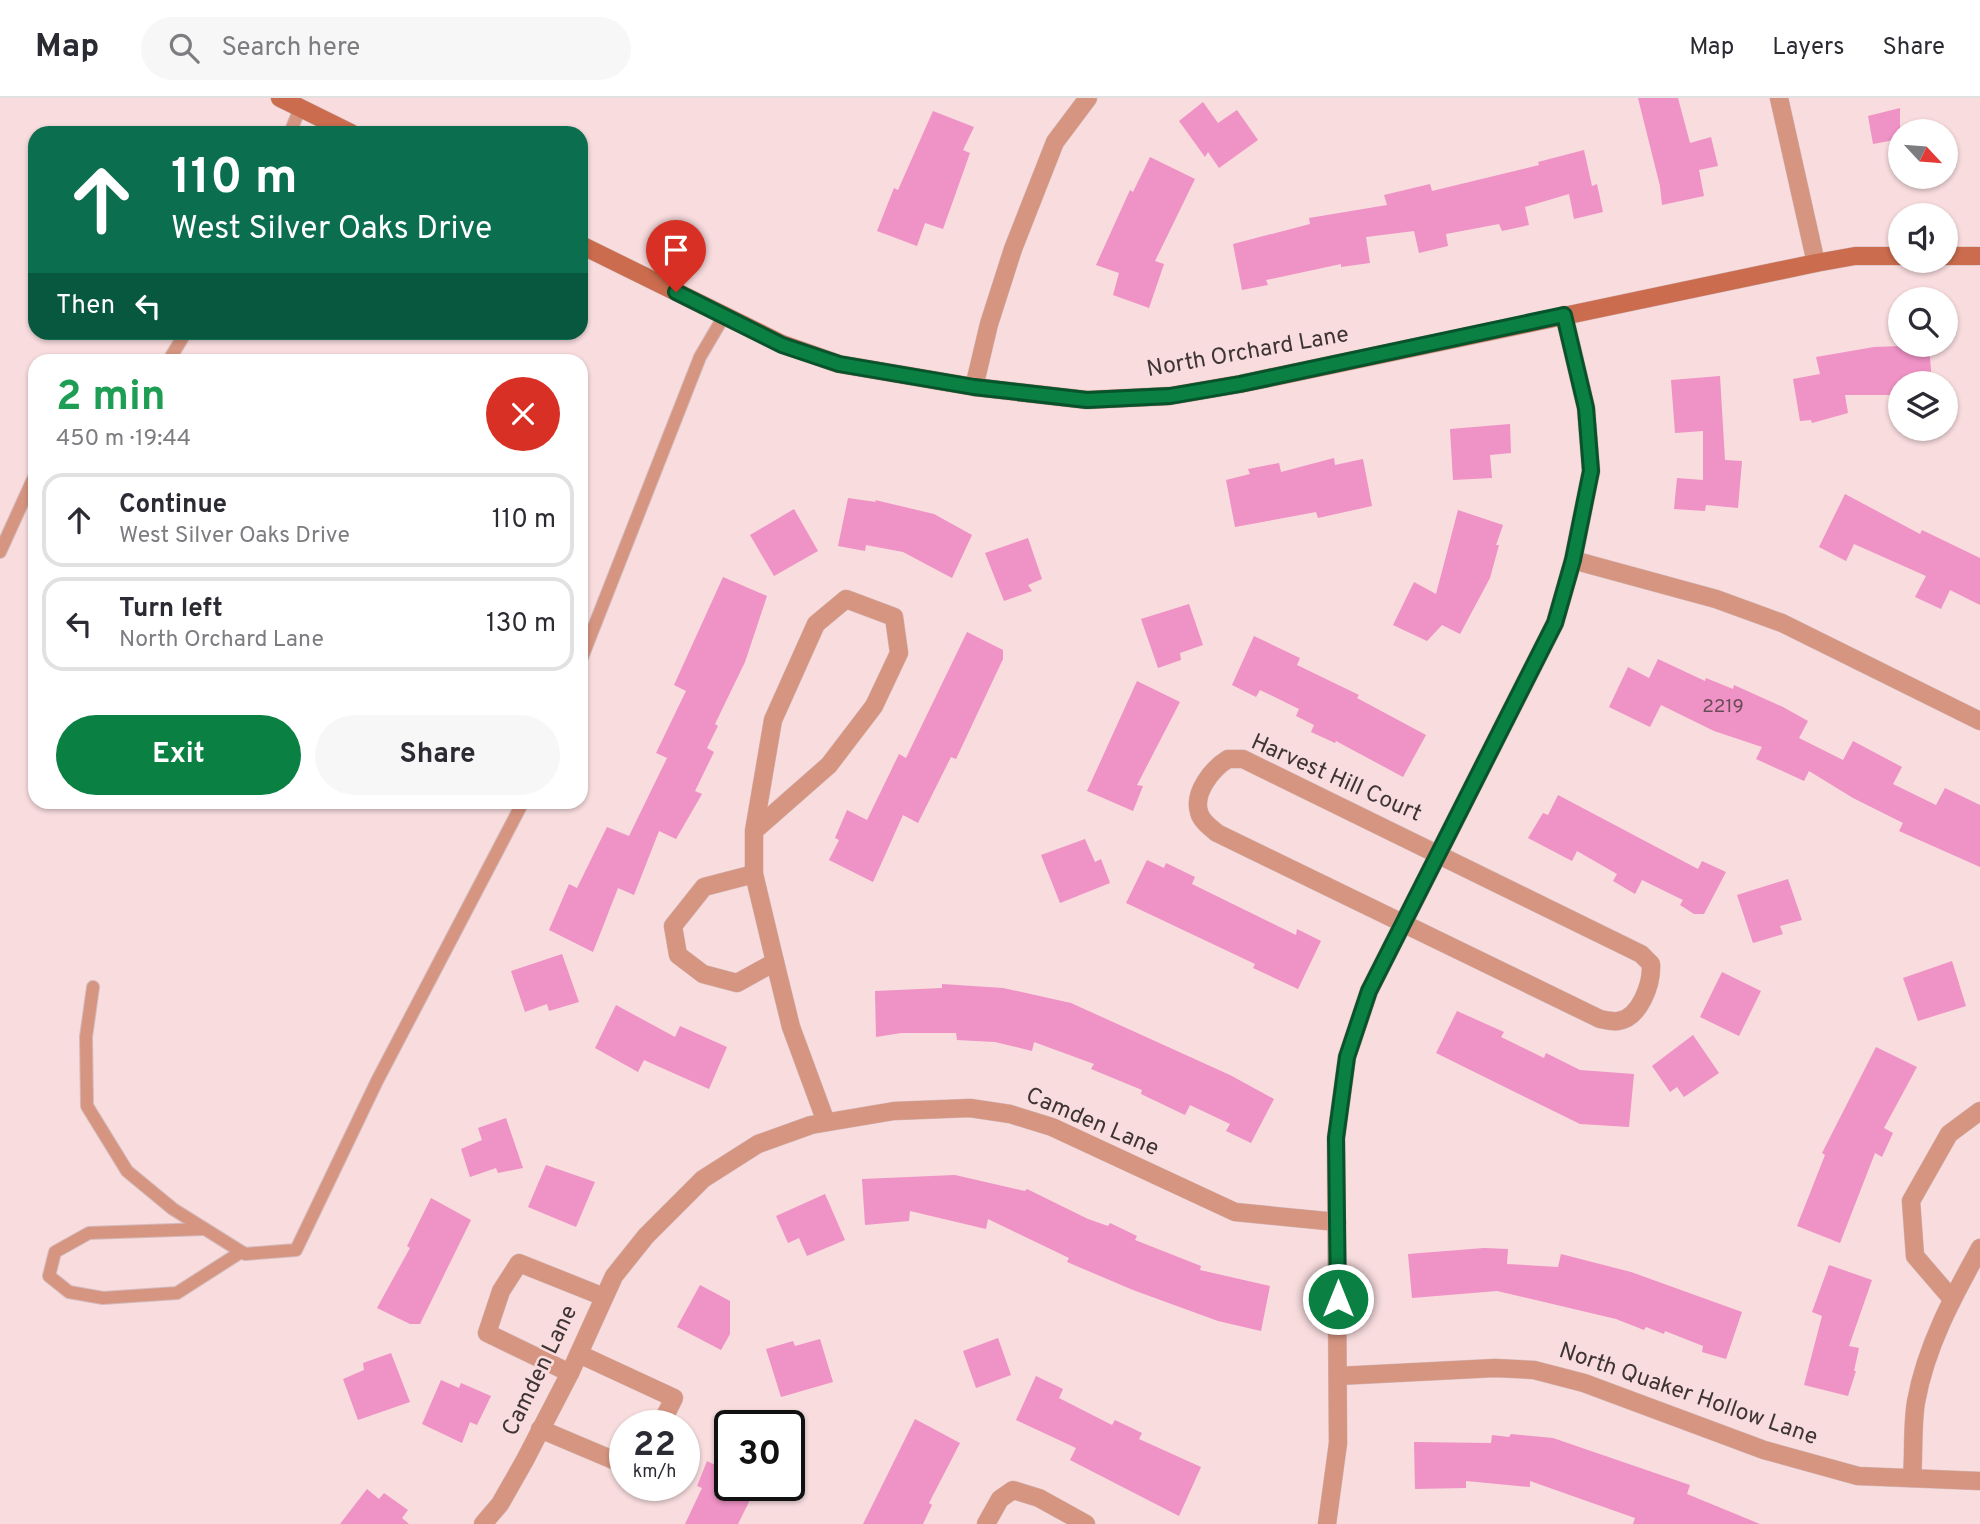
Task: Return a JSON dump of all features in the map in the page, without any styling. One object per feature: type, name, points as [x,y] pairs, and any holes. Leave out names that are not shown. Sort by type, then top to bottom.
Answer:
[{"type":"street","points":[[279,98],[337,126]]},
{"type":"street","points":[[974,387],[997,299],[1055,142],[1088,98]]},
{"type":"street","points":[[1779,98],[1816,263]]},
{"type":"street","name":"North Orchard Lane","points":[[588,248],[782,345],[839,364],[974,387],[1087,400],[1170,396],[1240,384],[1816,263],[1855,256],[1888,256]]},
{"type":"street","points":[[1958,256],[1980,256]]},
{"type":"street","points":[[1327,1524],[1338,1443],[1336,1138],[1347,1057],[1369,991],[1555,623],[1573,560],[1591,471],[1586,408],[1564,315]]},
{"type":"street","points":[[1573,560],[1716,599],[1782,623],[1980,721]]},
{"type":"street","points":[[754,831],[829,765],[874,706],[899,653],[894,617],[846,599],[816,624],[773,720],[754,831],[754,874],[791,1027],[826,1122]]},
{"type":"street","name":"Harvest Hill Court","points":[[1228,759],[1243,759],[1641,954],[1651,964],[1646,993],[1633,1013],[1619,1021],[1600,1019],[1402,924],[1217,834],[1199,813],[1198,801],[1215,766],[1228,759]]},
{"type":"street","points":[[754,874],[704,887],[673,926],[678,955],[703,974],[737,983],[775,962]]},
{"type":"street","name":"Camden Lane","points":[[483,1524],[500,1504],[570,1373],[614,1276],[646,1236],[703,1179],[758,1144],[826,1122],[894,1111],[970,1108],[1010,1114],[1052,1127],[1235,1212],[1337,1222]]},
{"type":"street","points":[[1952,1299],[1915,1256],[1911,1201],[1949,1135],[1980,1111]]},
{"type":"street","points":[[1912,1478],[1916,1403],[1926,1363],[1952,1299],[1980,1248]]},
{"type":"street","points":[[570,1373],[487,1333],[501,1291],[519,1263],[604,1297]]},
{"type":"street","points":[[579,1354],[674,1398],[668,1410]]},
{"type":"street","name":"North Quaker Hollow Lane","points":[[1338,1376],[1495,1368],[1534,1370],[1584,1383],[1764,1450],[1858,1476],[1980,1481]]},
{"type":"street","points":[[540,1429],[609,1458]]},
{"type":"street","points":[[986,1524],[1000,1499],[1013,1490],[1039,1498],[1086,1524]]},
{"type":"lane","points":[[293,126],[300,108]]},
{"type":"lane","points":[[588,642],[700,357],[724,316]]},
{"type":"lane","points":[[0,552],[28,490]]},
{"type":"lane","points":[[93,987],[86,1037],[87,1106],[127,1171],[173,1209],[245,1254],[296,1250],[377,1081],[519,809]]},
{"type":"lane","points":[[205,1229],[89,1233],[55,1252],[49,1276],[69,1292],[103,1298],[177,1293],[241,1252]]},
{"type":"building","points":[[1638,98],[1678,98],[1690,143],[1711,137],[1718,166],[1699,170],[1704,196],[1662,205],[1660,186]]},
{"type":"building","points":[[1203,102],[1218,123],[1237,110],[1258,140],[1219,168],[1208,152],[1205,157],[1179,121]]},
{"type":"building","points":[[1900,108],[1900,119],[1888,119],[1888,141],[1873,144],[1868,116]]},
{"type":"building","points":[[933,111],[974,127],[963,150],[970,153],[943,229],[925,223],[917,246],[877,231],[894,188],[898,190]]},
{"type":"building","points":[[1584,150],[1592,186],[1597,184],[1603,212],[1574,219],[1569,194],[1525,207],[1529,225],[1502,231],[1499,224],[1446,234],[1448,246],[1419,253],[1414,231],[1366,237],[1370,263],[1341,267],[1341,264],[1266,280],[1268,285],[1242,290],[1233,244],[1310,224],[1309,218],[1387,205],[1384,195],[1430,184],[1432,191],[1539,165],[1538,162]]},
{"type":"building","points":[[1150,157],[1195,179],[1155,261],[1164,264],[1149,308],[1113,295],[1119,273],[1096,265],[1130,190],[1133,192]]},
{"type":"building","points":[[1888,346],[1888,357],[1930,357],[1931,371],[1888,371],[1888,395],[1845,395],[1848,413],[1812,423],[1811,420],[1800,421],[1793,379],[1820,374],[1816,357]]},
{"type":"building","points":[[1720,376],[1725,460],[1742,461],[1738,508],[1706,505],[1705,511],[1674,509],[1677,478],[1703,480],[1703,431],[1675,433],[1671,380]]},
{"type":"building","points":[[1510,424],[1511,453],[1490,455],[1492,478],[1453,480],[1450,429]]},
{"type":"building","points":[[1334,458],[1335,465],[1363,459],[1372,506],[1318,518],[1316,512],[1235,527],[1226,480],[1250,474],[1248,469],[1279,463],[1281,472]]},
{"type":"building","points":[[1845,494],[1920,534],[1922,530],[1980,558],[1980,605],[1950,590],[1941,609],[1915,597],[1926,576],[1854,544],[1846,561],[1819,547]]},
{"type":"building","points":[[848,498],[876,502],[875,500],[934,514],[972,535],[952,578],[903,552],[866,545],[865,551],[838,546]]},
{"type":"building","points":[[794,509],[818,551],[774,576],[750,535]]},
{"type":"building","points":[[1458,510],[1503,525],[1496,545],[1499,545],[1490,578],[1460,634],[1442,625],[1427,641],[1393,625],[1414,582],[1436,594]]},
{"type":"building","points":[[1028,538],[1042,579],[1028,585],[1032,591],[1004,601],[985,553]]},
{"type":"building","points":[[723,577],[767,596],[745,662],[715,724],[718,726],[707,748],[714,752],[695,791],[702,794],[676,839],[659,831],[634,895],[618,888],[593,952],[549,930],[569,884],[577,888],[607,827],[629,836],[667,758],[656,753],[686,691],[674,685]]},
{"type":"building","points":[[1189,604],[1203,645],[1180,653],[1181,660],[1158,668],[1141,619]]},
{"type":"building","points":[[967,632],[1003,650],[1003,659],[956,759],[951,757],[918,823],[903,815],[873,882],[829,860],[839,840],[835,838],[847,810],[867,820],[899,754],[906,758]]},
{"type":"building","points":[[1254,636],[1300,658],[1297,665],[1359,695],[1357,698],[1426,735],[1403,777],[1336,741],[1335,743],[1311,732],[1314,725],[1296,716],[1299,709],[1260,690],[1256,697],[1232,685]]},
{"type":"building","points":[[1658,659],[1705,681],[1706,678],[1733,689],[1734,685],[1783,707],[1808,721],[1799,738],[1843,760],[1853,741],[1902,767],[1893,784],[1936,805],[1945,788],[1980,805],[1980,867],[1899,831],[1903,823],[1853,798],[1809,771],[1804,781],[1756,759],[1762,747],[1714,731],[1661,705],[1650,727],[1609,707],[1628,667],[1649,678]]},
{"type":"building","points":[[1137,681],[1180,702],[1137,785],[1143,786],[1133,811],[1087,791]]},
{"type":"building","points":[[1558,795],[1698,869],[1702,861],[1726,872],[1704,914],[1694,914],[1680,905],[1683,900],[1642,880],[1635,894],[1613,881],[1617,874],[1577,851],[1572,861],[1528,838],[1543,813],[1548,815]]},
{"type":"building","points":[[1085,839],[1095,862],[1101,859],[1110,883],[1060,903],[1041,855]]},
{"type":"building","points":[[1147,860],[1164,868],[1166,863],[1195,877],[1192,884],[1296,935],[1297,929],[1321,941],[1298,989],[1253,968],[1255,964],[1126,903]]},
{"type":"building","points":[[1788,879],[1802,920],[1780,926],[1783,934],[1753,943],[1737,895]]},
{"type":"building","points":[[562,954],[579,1002],[549,1011],[547,1004],[525,1012],[511,971]]},
{"type":"building","points":[[1952,961],[1966,1006],[1918,1021],[1903,978]]},
{"type":"building","points":[[1722,972],[1761,991],[1739,1036],[1700,1017]]},
{"type":"building","points":[[942,984],[1003,988],[1071,1003],[1230,1075],[1274,1099],[1251,1143],[1226,1131],[1230,1124],[1190,1105],[1185,1115],[1141,1094],[1142,1090],[1091,1069],[1094,1064],[1034,1042],[1032,1051],[995,1042],[957,1040],[956,1033],[901,1033],[876,1037],[875,991],[942,988]]},
{"type":"building","points":[[616,1005],[675,1037],[680,1026],[727,1047],[709,1089],[644,1060],[638,1072],[595,1048]]},
{"type":"building","points":[[1457,1011],[1504,1032],[1501,1037],[1544,1058],[1546,1053],[1580,1070],[1634,1074],[1629,1127],[1580,1124],[1436,1053]]},
{"type":"building","points":[[1693,1035],[1719,1073],[1684,1097],[1677,1087],[1670,1092],[1652,1066]]},
{"type":"building","points":[[1876,1047],[1917,1067],[1884,1128],[1893,1133],[1882,1157],[1875,1153],[1840,1243],[1797,1226],[1825,1155],[1822,1153]]},
{"type":"building","points":[[506,1118],[523,1168],[498,1173],[496,1168],[470,1177],[461,1149],[482,1140],[478,1128]]},
{"type":"building","points":[[546,1165],[595,1182],[576,1227],[528,1207]]},
{"type":"building","points":[[955,1175],[1025,1191],[1027,1189],[1088,1219],[1108,1226],[1110,1223],[1137,1236],[1135,1240],[1201,1266],[1200,1270],[1270,1286],[1261,1331],[1218,1321],[1133,1290],[1067,1262],[1069,1258],[988,1219],[986,1229],[910,1211],[909,1221],[865,1225],[862,1179]]},
{"type":"building","points":[[825,1194],[845,1240],[807,1256],[799,1238],[788,1243],[776,1216]]},
{"type":"building","points":[[431,1198],[471,1220],[420,1324],[410,1324],[377,1308],[410,1248],[407,1246]]},
{"type":"building","points":[[1484,1248],[1508,1249],[1507,1264],[1558,1267],[1561,1254],[1631,1272],[1742,1312],[1726,1359],[1702,1352],[1703,1346],[1665,1331],[1664,1334],[1646,1327],[1644,1330],[1616,1319],[1497,1291],[1412,1298],[1408,1254]]},
{"type":"building","points":[[1829,1265],[1872,1280],[1849,1346],[1859,1348],[1856,1371],[1848,1396],[1804,1385],[1822,1316],[1812,1312]]},
{"type":"building","points":[[700,1285],[730,1301],[730,1334],[721,1350],[677,1327]]},
{"type":"building","points":[[998,1338],[1011,1375],[976,1388],[963,1351]]},
{"type":"building","points":[[820,1339],[833,1382],[781,1397],[766,1349],[793,1341],[795,1346]]},
{"type":"building","points":[[391,1353],[410,1402],[358,1420],[343,1379],[364,1370],[363,1363]]},
{"type":"building","points":[[1036,1376],[1063,1389],[1059,1398],[1112,1425],[1115,1420],[1142,1433],[1139,1439],[1201,1467],[1179,1516],[1070,1460],[1076,1448],[1016,1420]]},
{"type":"building","points":[[441,1380],[459,1388],[461,1383],[491,1396],[477,1425],[470,1422],[462,1443],[422,1424]]},
{"type":"building","points":[[915,1419],[960,1443],[929,1503],[932,1505],[923,1524],[863,1524]]},
{"type":"building","points":[[1511,1434],[1553,1438],[1690,1485],[1687,1494],[1760,1524],[1633,1524],[1635,1518],[1530,1481],[1530,1487],[1466,1481],[1466,1488],[1415,1489],[1414,1442],[1491,1443],[1492,1435],[1509,1437]]},
{"type":"building","points":[[707,1461],[714,1464],[714,1501],[750,1501],[738,1524],[685,1524],[696,1501],[700,1501],[700,1478]]},
{"type":"building","points":[[367,1489],[379,1499],[384,1493],[408,1510],[402,1518],[409,1524],[340,1524]]},
{"type":"route","points":[[676,292],[782,345],[839,364],[974,387],[1087,400],[1170,396],[1240,384],[1564,315],[1586,408],[1591,471],[1573,560],[1555,623],[1369,991],[1347,1057],[1336,1138],[1338,1299]]}]
